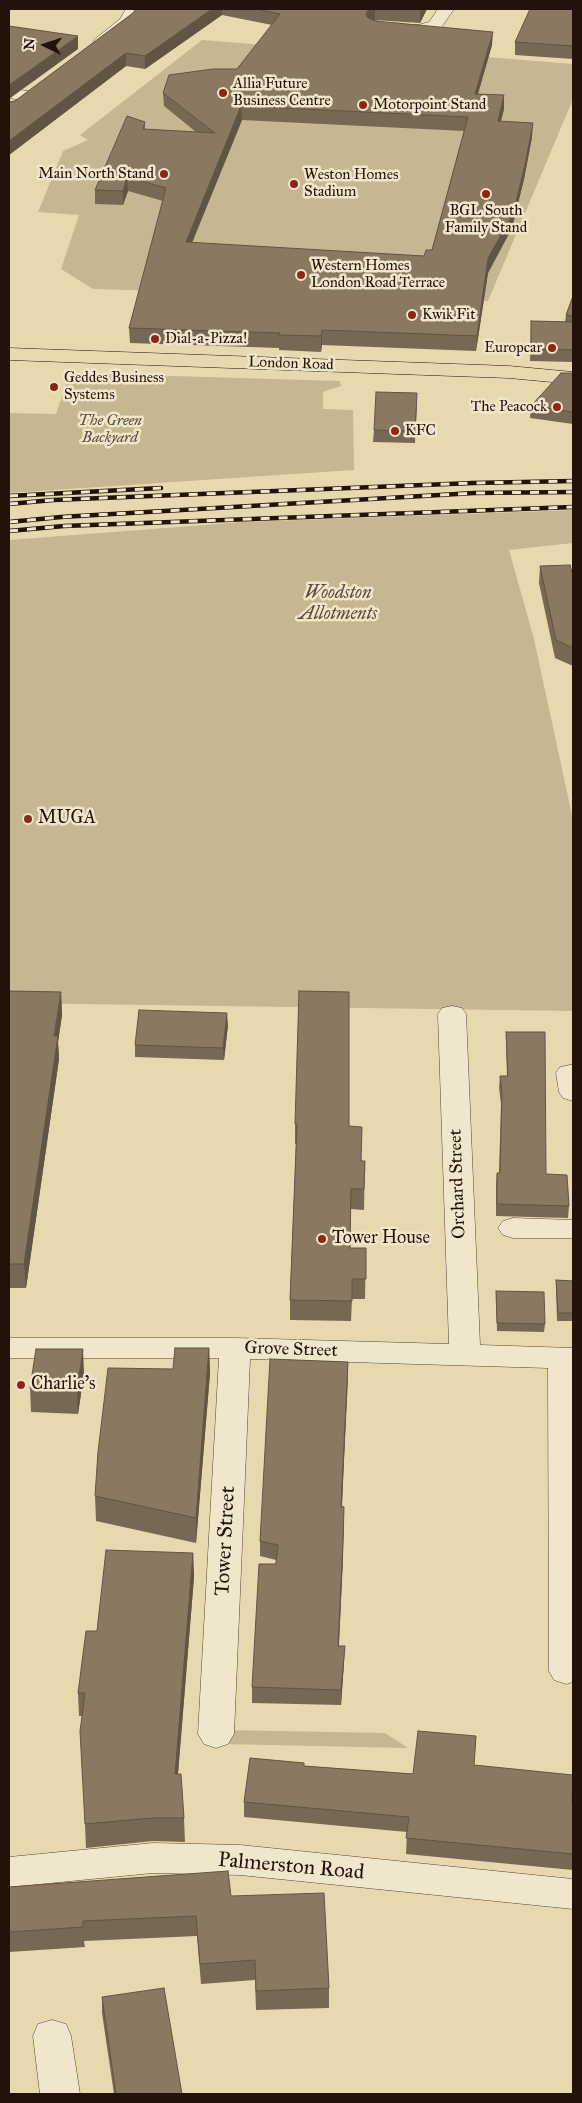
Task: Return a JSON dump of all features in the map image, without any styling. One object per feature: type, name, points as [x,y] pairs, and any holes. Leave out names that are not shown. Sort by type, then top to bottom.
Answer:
[{"type":"main road","name":"London Road","points":[[9,354],[509,372],[573,378]]},
{"type":"street","points":[[90,45],[126,22],[130,12],[134,9]]},
{"type":"street","points":[[375,27],[419,30],[435,25],[446,9]]},
{"type":"street","points":[[9,109],[42,85]]},
{"type":"street","points":[[9,93],[27,96]]},
{"type":"street","name":"Orchard Street","points":[[452,1014],[465,1355]]},
{"type":"street","points":[[513,1228],[573,1229]]},
{"type":"street","name":"Grove Street","points":[[9,1348],[235,1348],[568,1358]]},
{"type":"street","name":"Tower Street","points":[[216,1734],[235,1348]]},
{"type":"street","points":[[566,1671],[569,1630],[568,1358]]},
{"type":"street","name":"Palmerston Road","points":[[9,1872],[153,1858],[240,1860],[573,1894]]},
{"type":"street","points":[[52,2036],[60,2094]]},
{"type":"green space","name":"Weston Homes Stadium","points":[[202,40],[340,51],[377,48],[573,64],[573,99],[488,301],[93,289],[61,269],[79,215],[38,212],[63,151],[88,140],[80,135]]},
{"type":"green space","name":"The Green Backyard","points":[[73,373],[340,381],[341,386],[323,392],[323,409],[353,410],[354,470],[9,493],[9,413],[56,414],[66,384]]},
{"type":"green space","name":"Woodston Allotments","points":[[573,510],[573,543],[509,550],[534,639],[573,820],[573,1011],[9,1003],[9,540],[243,522]]},
{"type":"green space","points":[[224,1730],[385,1733],[408,1748],[222,1744]]},
{"type":"building","points":[[136,9],[212,9],[145,56],[126,53],[9,141],[9,102],[15,101]]},
{"type":"building","points":[[256,9],[371,9],[368,10],[366,15],[375,21],[493,32],[475,94],[504,95],[498,121],[533,123],[513,214],[488,258],[477,336],[322,330],[321,336],[129,328],[166,188],[127,177],[123,191],[95,190],[127,116],[145,122],[143,129],[215,133],[163,93],[169,75],[213,69],[237,69],[280,14]],"holes":[[[241,106],[468,117],[432,250],[426,250],[424,256],[186,242]]]},
{"type":"building","points":[[530,9],[573,9],[573,46],[515,42]]},
{"type":"building","points":[[9,26],[78,36],[9,85]]},
{"type":"building","points":[[573,296],[573,316],[566,315]]},
{"type":"building","points":[[531,321],[573,322],[573,350],[531,349]]},
{"type":"building","points":[[561,373],[573,373],[573,412],[531,406]]},
{"type":"building","name":"KFC","points":[[376,392],[417,393],[415,431],[374,430]]},
{"type":"building","points":[[570,565],[573,576],[573,648],[556,640],[540,566]]},
{"type":"building","points":[[9,991],[61,992],[54,1036],[58,1036],[24,1264],[9,1264]]},
{"type":"building","points":[[299,991],[349,992],[349,1126],[362,1127],[361,1161],[365,1161],[364,1189],[351,1189],[350,1248],[366,1248],[366,1279],[352,1279],[352,1301],[290,1300],[297,1124],[295,1124]]},
{"type":"building","points":[[139,1010],[227,1013],[223,1048],[135,1045]]},
{"type":"building","points":[[506,1032],[545,1032],[546,1174],[567,1175],[569,1206],[497,1204],[497,1173],[500,1173],[502,1092],[500,1076],[508,1076]]},
{"type":"building","points":[[556,1280],[573,1281],[573,1313],[558,1313]]},
{"type":"building","points":[[496,1291],[544,1292],[545,1324],[497,1323]]},
{"type":"building","points":[[175,1348],[209,1348],[196,1518],[95,1496],[108,1368],[173,1369]]},
{"type":"building","points":[[36,1349],[83,1349],[77,1389],[30,1388]]},
{"type":"building","points":[[270,1359],[348,1362],[341,1506],[344,1507],[338,1646],[345,1646],[341,1690],[252,1687],[259,1564],[276,1564],[278,1545],[260,1541]]},
{"type":"building","points":[[106,1550],[193,1553],[175,1774],[181,1774],[184,1818],[152,1818],[85,1824],[80,1731],[85,1693],[78,1693],[86,1631],[97,1631]]},
{"type":"building","points":[[418,1731],[476,1736],[474,1765],[573,1775],[573,1854],[406,1838],[409,1817],[244,1802],[250,1758],[304,1763],[304,1766],[413,1774]]},
{"type":"building","points":[[228,1871],[231,1896],[324,1893],[329,1988],[256,1991],[255,1960],[200,1964],[196,1916],[83,1921],[83,1927],[9,1932],[9,1887]]},
{"type":"building","points":[[164,1988],[182,2094],[116,2094],[102,1997]]},
{"type":"railway","points":[[9,504],[53,500],[473,483],[573,481]]},
{"type":"railway","points":[[9,496],[161,488]]},
{"type":"railway","points":[[9,522],[61,517],[474,493],[573,492]]},
{"type":"railway","points":[[9,531],[64,526],[573,507]]},
{"type":"place","name":"Allia Future Business Centre","points":[[223,93]]},
{"type":"place","name":"Motorpoint Stand","points":[[363,105]]},
{"type":"place","name":"Main North Stand","points":[[164,174]]},
{"type":"place","name":"Weston Homes Stadium","points":[[294,184]]},
{"type":"place","name":"BGL South Family Stand","points":[[486,194]]},
{"type":"place","name":"Western Homes London Road Terrace","points":[[301,275]]},
{"type":"place","name":"Kwik Fit","points":[[412,315]]},
{"type":"place","name":"Dial-a-Pizza!","points":[[155,339]]},
{"type":"place","name":"Europcar","points":[[552,348]]},
{"type":"place","name":"Geddes Business Systems","points":[[54,387]]},
{"type":"place","name":"The Peacock","points":[[557,407]]},
{"type":"place","name":"KFC","points":[[395,431]]},
{"type":"place","name":"MUGA","points":[[28,819]]},
{"type":"place","name":"Tower House","points":[[322,1239]]},
{"type":"place","name":"Charlie’s","points":[[21,1385]]}]
